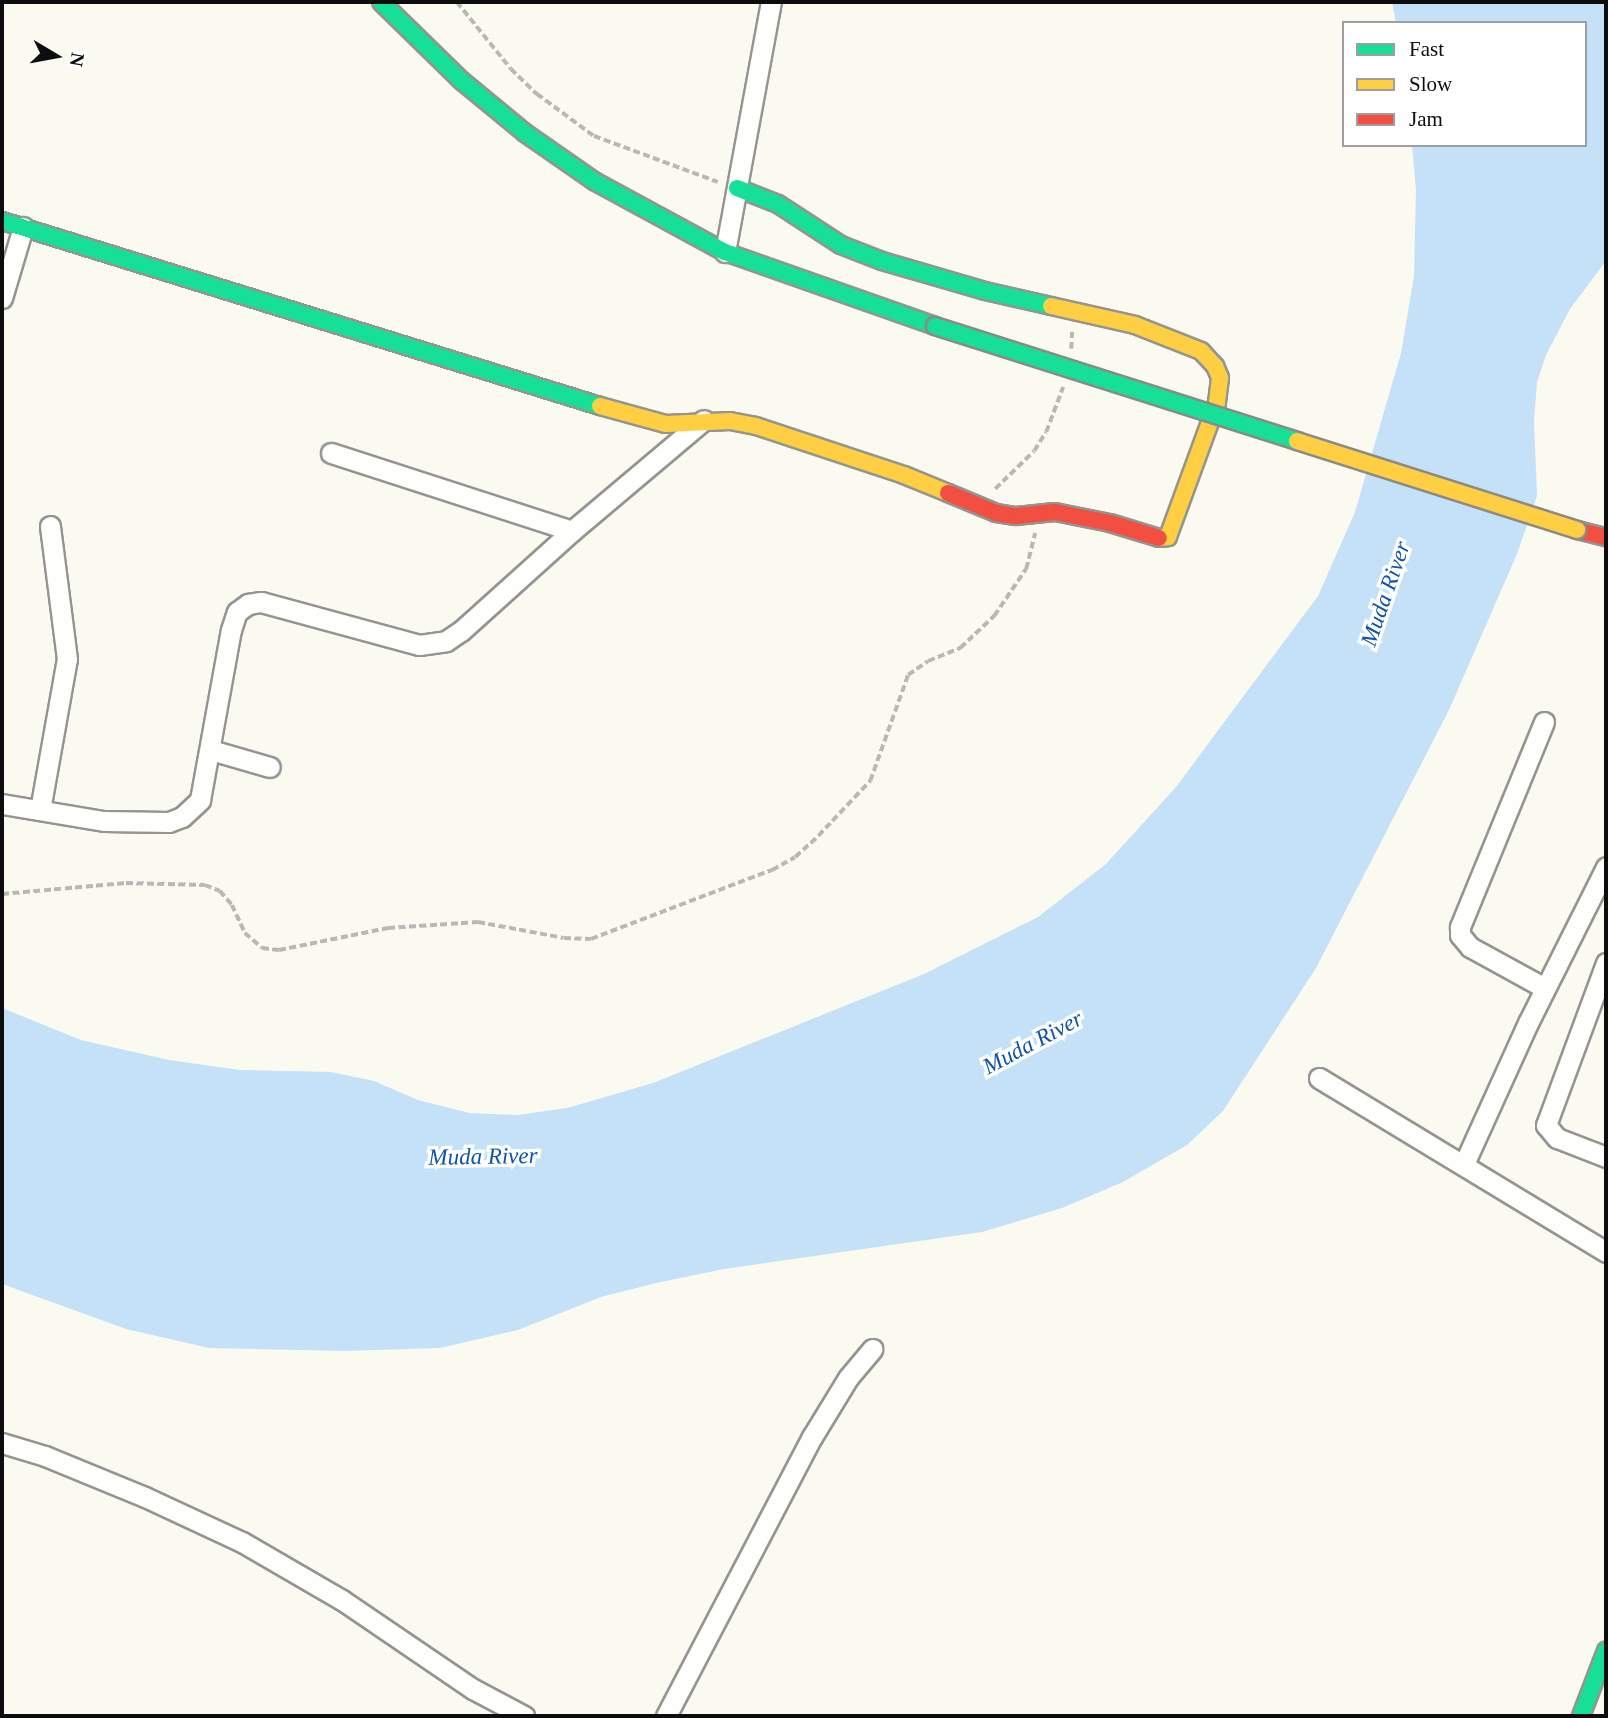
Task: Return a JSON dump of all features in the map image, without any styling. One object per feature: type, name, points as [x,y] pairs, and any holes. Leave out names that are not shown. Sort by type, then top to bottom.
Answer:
[{"type":"street","points":[[381,2],[462,81],[525,133],[594,181],[725,252],[802,282],[935,326],[1606,537]]},
{"type":"street","points":[[725,252],[771,2]]},
{"type":"street","points":[[2,221],[649,421],[666,424],[704,420],[756,426],[904,475],[970,504],[1016,516],[1076,515],[1162,539],[1168,537],[1217,403],[1220,378],[1215,366],[1201,352],[1135,325],[985,291],[861,254],[833,240],[778,204],[737,188]]},
{"type":"street","points":[[2,298],[23,227]]},
{"type":"street","points":[[2,804],[104,821],[169,822],[192,810],[200,800],[237,612],[248,604],[261,602],[419,645],[432,645],[461,631],[572,531],[704,420]]},
{"type":"street","points":[[331,453],[572,531]]},
{"type":"street","points":[[40,810],[67,650],[50,526]]},
{"type":"street","points":[[1544,722],[1460,927],[1460,935],[1469,947],[1545,988]]},
{"type":"street","points":[[211,750],[270,767]]},
{"type":"street","points":[[1464,1164],[1545,988],[1603,880]]},
{"type":"street","points":[[1606,963],[1546,1125],[1557,1138],[1606,1157]]},
{"type":"street","points":[[1319,1078],[1606,1252]]},
{"type":"street","points":[[666,1716],[812,1437],[848,1378],[872,1349]]},
{"type":"street","points":[[2,1443],[45,1456],[242,1542],[342,1600],[473,1689],[524,1716]]},
{"type":"street","points":[[1581,1716],[1606,1651]]},
{"type":"path","points":[[457,2],[511,69],[537,94],[594,136],[653,160],[737,188]]},
{"type":"path","points":[[1070,354],[1075,312]]},
{"type":"path","points":[[970,504],[1004,482],[1034,451],[1046,432],[1064,382]]},
{"type":"path","points":[[2,894],[126,883],[205,885],[220,891],[232,905],[244,933],[262,948],[279,950],[388,928],[465,922],[564,938],[591,939],[772,870],[795,857],[818,836],[870,781],[908,675],[972,639],[1012,592],[1026,569],[1032,551],[1035,532],[1032,514]]},
{"type":"water","name":"Muda River","points":[[1392,2],[1606,2],[1606,261],[1570,309],[1546,355],[1537,382],[1534,421],[1537,496],[1517,554],[1449,710],[1316,968],[1223,1111],[1187,1145],[1123,1182],[1062,1208],[982,1232],[724,1269],[656,1283],[601,1297],[518,1330],[440,1348],[345,1351],[209,1348],[126,1329],[2,1284],[2,1008],[81,1040],[169,1060],[240,1070],[331,1072],[374,1081],[418,1100],[470,1113],[517,1115],[567,1108],[653,1083],[924,974],[1038,917],[1106,864],[1176,787],[1318,596],[1355,512],[1401,353],[1414,276],[1416,190],[1412,147],[1587,147],[1587,21],[1396,21]]},
{"type":"traffic: fast","points":[[381,2],[462,81],[525,133],[594,181],[725,252],[935,326]]},
{"type":"traffic: fast","points":[[737,188],[778,204],[841,245],[882,261],[985,291],[1051,306]]},
{"type":"traffic: fast","points":[[2,221],[600,406]]},
{"type":"traffic: fast","points":[[935,326],[1297,441]]},
{"type":"traffic: fast","points":[[1581,1716],[1606,1651]]},
{"type":"traffic: slow","points":[[1051,306],[1135,325],[1201,351],[1215,366],[1220,378],[1217,403],[1168,537],[1159,538]]},
{"type":"traffic: slow","points":[[600,406],[666,424],[730,421],[756,426],[904,475],[948,493]]},
{"type":"traffic: slow","points":[[1297,441],[1577,530]]},
{"type":"traffic: jam","points":[[948,493],[996,513],[1016,516],[1055,512],[1110,523],[1159,538]]},
{"type":"traffic: jam","points":[[1577,530],[1606,537]]}]
